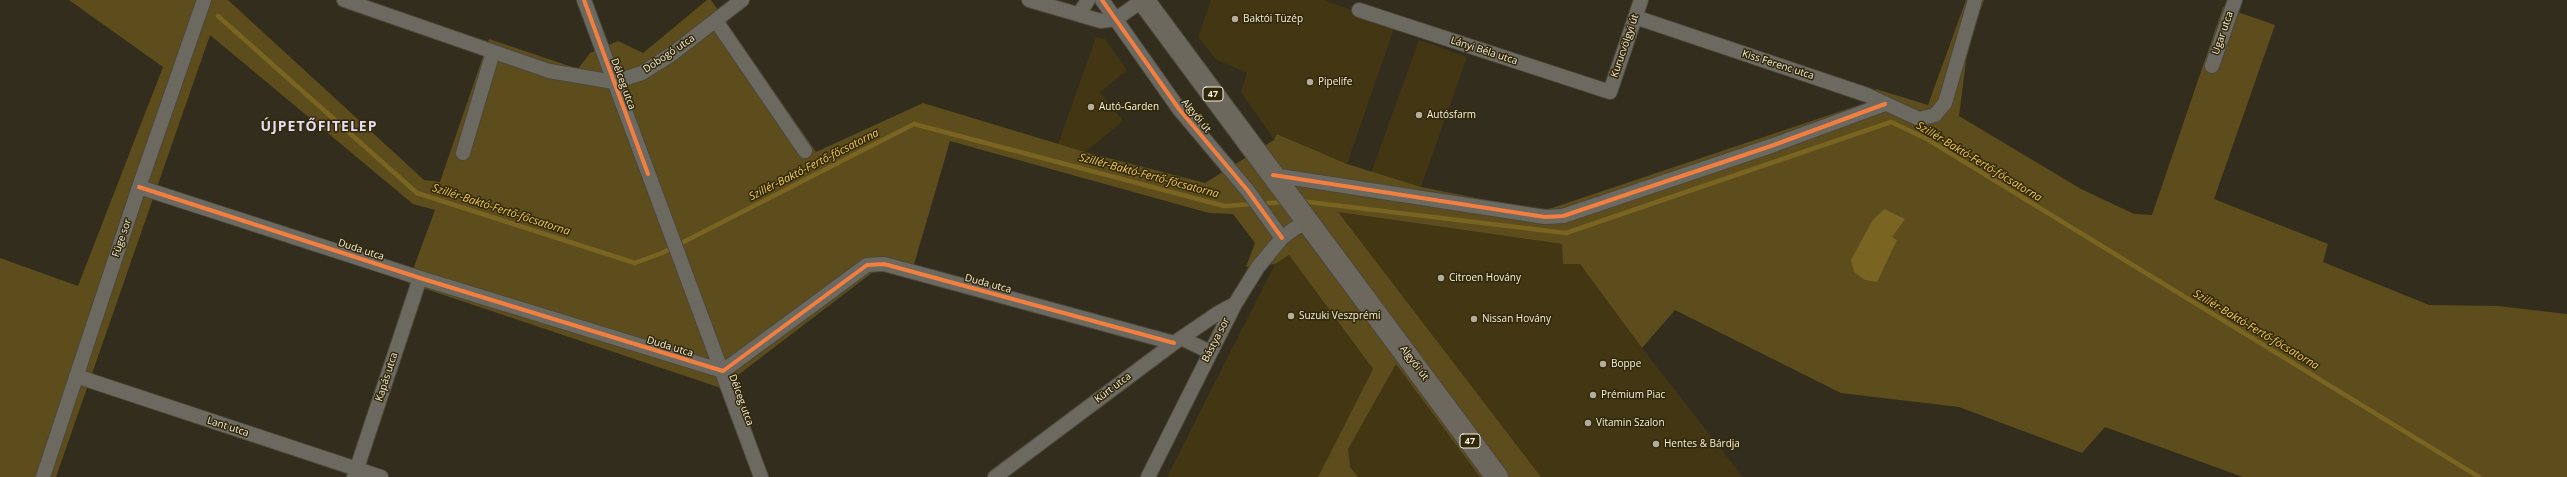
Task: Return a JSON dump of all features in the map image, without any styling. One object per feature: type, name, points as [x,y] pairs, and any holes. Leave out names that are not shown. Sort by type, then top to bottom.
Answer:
[{"type":"main road","name":"Algyői út","points":[[1143,0],[1497,477]]},
{"type":"street","name":"Füge sor","points":[[43,477],[139,187],[204,0]]},
{"type":"street","name":"Dobogó utca","points":[[344,0],[549,71],[614,82],[642,73],[672,54],[742,0]]},
{"type":"street","name":"Délceg utca","points":[[584,0],[680,261],[723,371],[761,477]]},
{"type":"street","points":[[1029,0],[1101,21],[1116,19],[1143,0]]},
{"type":"street","points":[[1079,14],[1088,0]]},
{"type":"street","name":"Algyői út","points":[[1102,0],[1179,109],[1248,191],[1282,238]]},
{"type":"street","name":"Kurucvölgyi út","points":[[1610,92],[1641,0]]},
{"type":"street","name":"Kiss Ferenc utca","points":[[1635,17],[1867,95],[1885,104],[1897,107],[1919,119],[1935,116],[1946,103],[1975,0]]},
{"type":"street","name":"Ugar utca","points":[[2212,66],[2235,0]]},
{"type":"street","name":"Lányi Béla utca","points":[[1359,10],[1610,92]]},
{"type":"street","points":[[716,20],[805,150]]},
{"type":"street","points":[[463,153],[493,52]]},
{"type":"street","points":[[1278,181],[1545,217],[1563,216],[1764,148],[1885,104]]},
{"type":"street","name":"Duda utca","points":[[139,187],[420,278],[723,371],[868,265],[884,264],[1177,340],[1210,352]]},
{"type":"street","name":"Bástya sor","points":[[1148,477],[1235,304],[1258,267],[1282,238],[1307,220]]},
{"type":"street","name":"Kapás utca","points":[[355,473],[420,278]]},
{"type":"street","name":"Kürt utca","points":[[995,477],[1177,340],[1235,304]]},
{"type":"street","name":"Lant utca","points":[[76,376],[355,473],[381,477]]},
{"type":"shaded area","points":[[69,0],[228,0],[424,180],[440,182],[489,39],[578,69],[590,53],[618,41],[643,53],[707,0],[711,0],[816,152],[923,103],[1085,152],[1205,183],[1274,140],[1277,134],[1347,164],[1421,187],[1526,208],[1549,209],[1871,101],[1876,89],[1928,105],[1966,0],[1984,0],[1968,46],[1959,116],[2081,189],[2134,214],[2152,215],[2223,7],[2275,25],[2214,199],[2328,244],[2323,262],[2429,305],[2498,306],[2567,314],[2567,477],[2243,477],[2105,427],[2082,453],[1959,407],[1841,393],[1675,310],[1642,348],[1580,264],[1563,264],[1562,244],[1338,212],[1541,477],[1480,477],[1396,364],[1348,449],[1350,467],[1358,477],[1318,477],[1373,369],[1289,255],[1275,264],[1246,267],[1255,243],[1233,214],[1209,213],[950,141],[910,278],[877,269],[721,388],[408,283],[435,210],[413,204],[210,35],[56,477],[0,477],[0,258],[78,286],[163,67]]},
{"type":"shaded area","name":"Pipelife","points":[[1211,0],[1324,0],[1395,26],[1347,164],[1277,134],[1274,140],[1241,92],[1247,73],[1217,60],[1198,37]]},
{"type":"shaded area","name":"Autó-Garden","points":[[1096,37],[1105,39],[1127,70],[1100,92],[1123,121],[1085,152],[1058,144]]},
{"type":"shaded area","name":"Autósfarm","points":[[1419,40],[1467,57],[1421,187],[1371,173]]},
{"type":"shaded area","points":[[1884,209],[1905,219],[1892,237],[1897,240],[1877,282],[1865,280],[1854,272],[1851,260],[1872,221]]},
{"type":"shaded area","points":[[1337,212],[1562,244],[1580,264],[1642,348],[1743,477],[1541,477]]},
{"type":"shaded area","name":"Suzuki Veszprémi","points":[[1289,255],[1373,369],[1318,477],[1167,477],[1275,264]]},
{"type":"shaded area","points":[[1396,363],[1480,477],[1358,477],[1350,467],[1347,449]]},
{"type":"waterway","name":"Szillér-Baktó-Fertő-főcsatorna","points":[[218,16],[417,193],[635,263],[662,253],[914,124],[1224,206],[1285,202]]},
{"type":"waterway","name":"Szillér-Baktó-Fertő-főcsatorna","points":[[1300,201],[1566,233],[1891,122],[1927,139],[2479,477]]},
{"type":"cycle path","points":[[584,0],[648,174]]},
{"type":"cycle path","points":[[1102,0],[1179,109],[1248,191],[1282,238]]},
{"type":"cycle path","points":[[1273,175],[1545,217],[1563,216],[1771,146],[1885,104]]},
{"type":"cycle path","points":[[139,187],[420,278],[723,371],[867,265],[884,264],[1174,343]]},
{"type":"place","name":"Baktói Tüzép","points":[[1235,19]]},
{"type":"place","name":"Pipelife","points":[[1310,82]]},
{"type":"place","name":"Autó-Garden","points":[[1091,107]]},
{"type":"place","name":"Autósfarm","points":[[1419,115]]},
{"type":"place","name":"Citroen Hovány","points":[[1441,278]]},
{"type":"place","name":"Suzuki Veszprémi","points":[[1291,316]]},
{"type":"place","name":"Nissan Hovány","points":[[1474,319]]},
{"type":"place","name":"Boppe","points":[[1603,364]]},
{"type":"place","name":"Prémium Piac","points":[[1593,395]]},
{"type":"place","name":"Vitamin Szalon","points":[[1588,423]]},
{"type":"place","name":"Hentes & Bárdja","points":[[1656,444]]},
{"type":"district","name":"ÚJPETŐFITELEP","points":[[319,127]]}]
